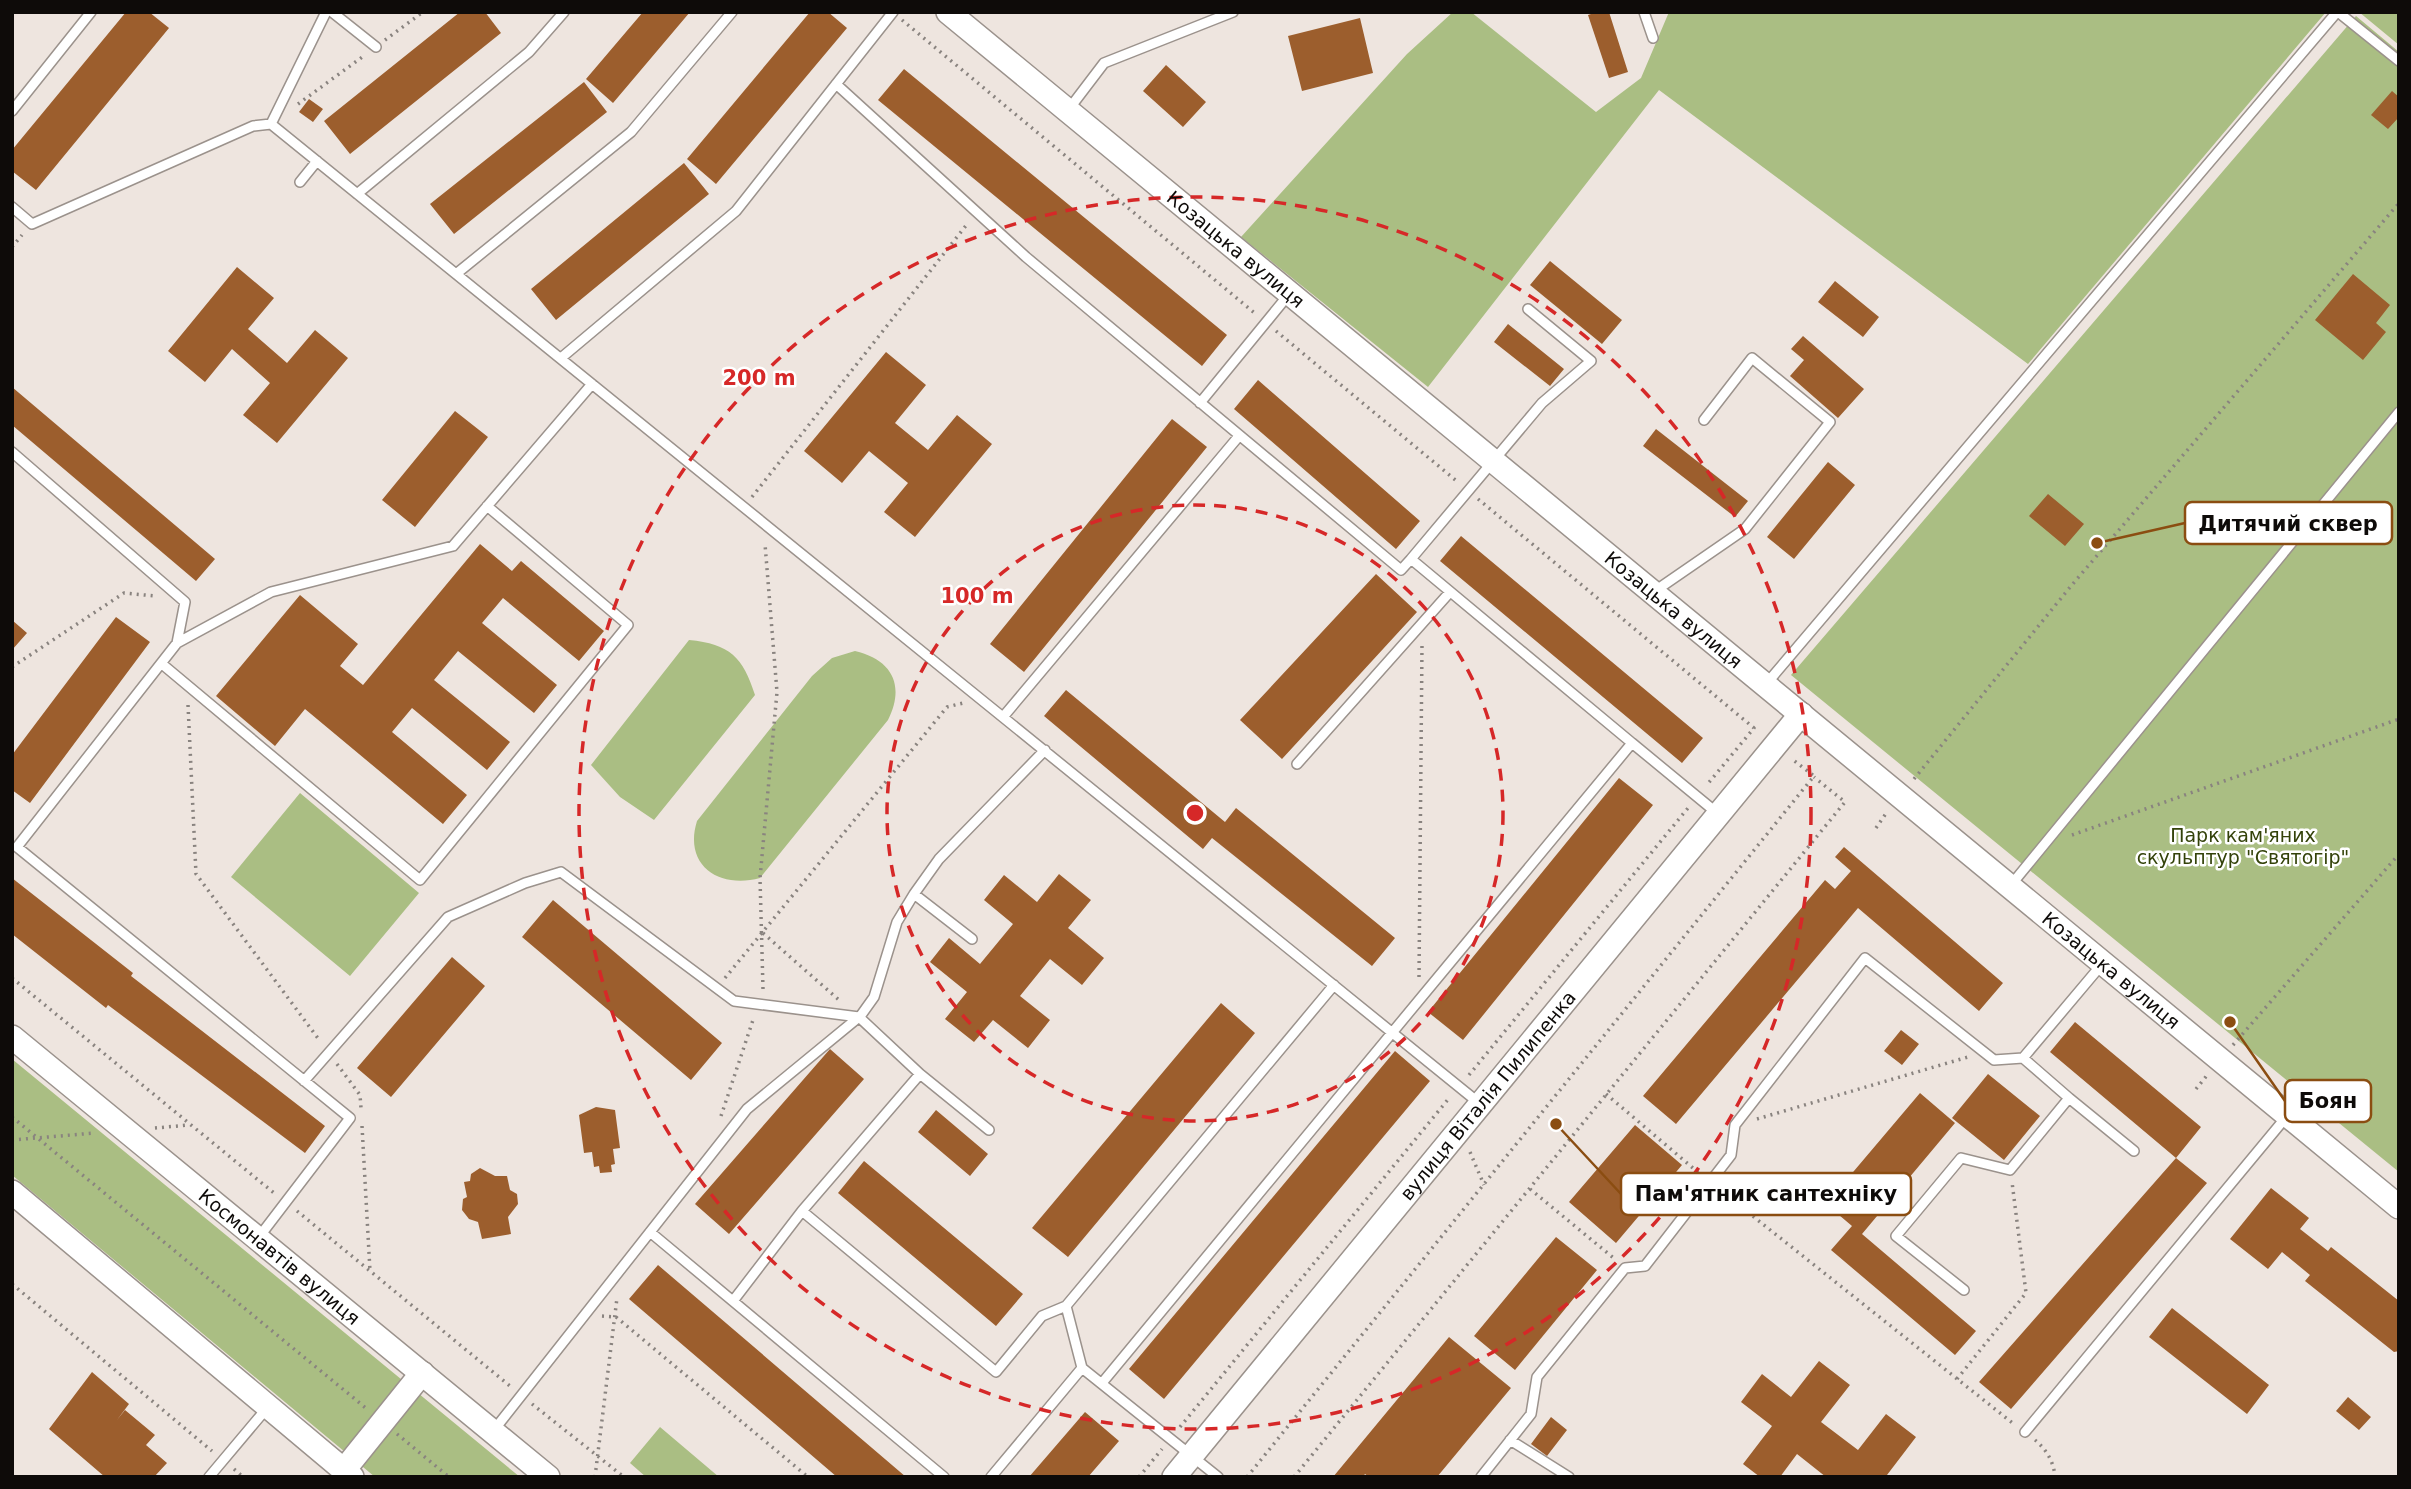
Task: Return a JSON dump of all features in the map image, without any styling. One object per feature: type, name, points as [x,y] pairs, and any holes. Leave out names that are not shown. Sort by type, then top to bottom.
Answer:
[{"type":"street","name":"Козацька вулиця","points":[[948,12],[1493,458],[2399,1207]]},
{"type":"street","name":"вулиця Віталія Пилипенка","points":[[1174,1477],[1801,714]]},
{"type":"street","name":"Космонавтів вулиця","points":[[12,1037],[548,1477]]},
{"type":"street","points":[[12,1192],[348,1474],[383,1422],[422,1373]]},
{"type":"lane","points":[[12,111],[91,12]]},
{"type":"lane","points":[[271,124],[326,12]]},
{"type":"lane","points":[[332,12],[376,47]]},
{"type":"lane","points":[[357,194],[529,52],[564,12]]},
{"type":"lane","points":[[456,274],[631,132],[732,12]]},
{"type":"lane","points":[[1068,111],[1104,63],[1233,12]]},
{"type":"lane","points":[[1644,12],[1653,38]]},
{"type":"lane","points":[[1765,685],[2337,12],[2399,61]]},
{"type":"lane","points":[[561,358],[736,211],[893,13]]},
{"type":"lane","points":[[836,84],[976,212],[1401,570],[1542,403],[1591,361],[1528,309]]},
{"type":"lane","points":[[12,207],[32,224],[253,126],[271,124],[1481,1104]]},
{"type":"lane","points":[[300,182],[317,161]]},
{"type":"lane","points":[[1200,403],[1290,293]]},
{"type":"lane","points":[[1654,592],[1745,529],[1830,422],[1752,358],[1704,419]]},
{"type":"lane","points":[[177,643],[271,592],[453,546],[592,384]]},
{"type":"lane","points":[[2010,886],[2399,412]]},
{"type":"lane","points":[[1003,717],[1239,436]]},
{"type":"lane","points":[[12,452],[185,601],[177,643],[15,845],[350,1118],[258,1238]]},
{"type":"lane","points":[[162,664],[421,880],[628,625],[487,506]]},
{"type":"lane","points":[[1411,559],[1718,814]]},
{"type":"lane","points":[[1297,764],[1450,592]]},
{"type":"lane","points":[[1102,1383],[1632,743]]},
{"type":"lane","points":[[493,1432],[747,1109],[859,1017],[874,997],[897,922],[914,894],[947,849],[1045,750]]},
{"type":"lane","points":[[304,1081],[448,917],[524,883],[561,872],[734,1001],[859,1017],[920,1074],[989,1130]]},
{"type":"lane","points":[[914,894],[972,939]]},
{"type":"lane","points":[[1480,1477],[1531,1414],[1536,1377],[1625,1268],[1645,1266],[1731,1155],[1735,1125],[1865,958],[1994,1060],[2023,1058],[2134,1151]]},
{"type":"lane","points":[[2023,1058],[2103,963]]},
{"type":"lane","points":[[802,1211],[996,1371],[1042,1316],[1066,1306],[1334,985]]},
{"type":"lane","points":[[733,1301],[802,1211],[920,1074]]},
{"type":"lane","points":[[1964,1290],[1896,1236],[1961,1158],[2010,1170],[2069,1098]]},
{"type":"lane","points":[[2025,1432],[2287,1115]]},
{"type":"lane","points":[[650,1232],[944,1477]]},
{"type":"lane","points":[[1066,1306],[1082,1368],[1218,1477]]},
{"type":"lane","points":[[991,1477],[1082,1368]]},
{"type":"lane","points":[[209,1477],[268,1406]]},
{"type":"lane","points":[[1510,1440],[1569,1477]]},
{"type":"path","points":[[271,124],[423,12]]},
{"type":"path","points":[[893,13],[1845,802],[1294,1477]]},
{"type":"path","points":[[1876,828],[2071,586],[2399,203]]},
{"type":"path","points":[[744,507],[976,212]]},
{"type":"path","points":[[12,667],[124,593],[182,599]]},
{"type":"path","points":[[1419,1002],[1422,623]]},
{"type":"path","points":[[188,686],[196,874],[360,1095],[361,1108]]},
{"type":"path","points":[[717,988],[947,707],[980,700]]},
{"type":"path","points":[[2044,845],[2399,719]]},
{"type":"path","points":[[1139,1477],[1754,727]]},
{"type":"path","points":[[1247,1477],[1814,776]]},
{"type":"path","points":[[2196,1089],[2399,854]]},
{"type":"path","points":[[762,932],[859,1017]]},
{"type":"path","points":[[1735,1125],[1984,1052]]},
{"type":"path","points":[[1432,1065],[1484,1185]]},
{"type":"path","points":[[1606,1094],[1710,1182],[2043,1447],[2054,1466],[2055,1477]]},
{"type":"path","points":[[12,1117],[449,1477]]},
{"type":"path","points":[[362,1122],[370,1270]]},
{"type":"path","points":[[1957,1379],[2026,1293],[2010,1170]]},
{"type":"path","points":[[1529,1189],[1625,1268]]},
{"type":"path","points":[[12,1284],[243,1477]]},
{"type":"path","points":[[585,1315],[616,1317],[808,1477]]},
{"type":"path","points":[[539,1410],[624,1477]]},
{"type":"green space","points":[[1453,12],[1471,12],[1596,112],[1641,78],[1669,12],[2326,12],[2028,364],[1659,90],[1428,387],[1241,237],[1407,54]]},
{"type":"green space","points":[[2359,12],[2399,12],[2399,45]]},
{"type":"green space","name":"Парк кам'яних скульптур \"Святогір\"","points":[[2356,16],[2399,52],[2399,1172],[1791,675]]},
{"type":"green space","points":[[689,640],[715,645],[733,655],[745,671],[755,695],[654,820],[620,797],[591,765]]},
{"type":"green space","points":[[855,651],[879,661],[892,676],[895,696],[888,720],[760,878],[745,881],[719,877],[700,862],[695,850],[697,821],[812,676],[832,658]]},
{"type":"green space","points":[[300,793],[419,893],[350,976],[231,877]]},
{"type":"green space","points":[[12,1059],[520,1477],[375,1477],[12,1175]]},
{"type":"green space","points":[[660,1427],[719,1477],[646,1477],[630,1463]]},
{"type":"building","points":[[126,12],[149,12],[169,28],[36,190],[12,171],[12,150]]},
{"type":"building","points":[[460,12],[485,12],[501,33],[350,154],[324,121]]},
{"type":"building","points":[[643,12],[690,12],[613,103],[586,79]]},
{"type":"building","points":[[810,12],[828,12],[847,28],[716,184],[687,159]]},
{"type":"building","points":[[1609,12],[1628,72],[1609,78],[1588,15]]},
{"type":"building","points":[[1360,18],[1373,73],[1302,91],[1288,36]]},
{"type":"building","points":[[1166,65],[1206,102],[1183,127],[1143,91]]},
{"type":"building","points":[[904,69],[1227,335],[1202,366],[878,100]]},
{"type":"building","points":[[584,82],[607,112],[454,234],[430,204]]},
{"type":"building","points":[[2392,91],[2399,97],[2399,117],[2388,129],[2371,115]]},
{"type":"building","points":[[309,99],[323,109],[313,122],[299,112]]},
{"type":"building","points":[[684,163],[709,194],[556,320],[531,289]]},
{"type":"building","points":[[1550,261],[1622,320],[1602,344],[1530,285]]},
{"type":"building","points":[[237,267],[274,298],[248,329],[287,363],[315,330],[348,358],[277,443],[243,415],[270,383],[232,349],[205,382],[168,351]]},
{"type":"building","points":[[2353,274],[2390,305],[2376,323],[2386,332],[2363,360],[2315,320]]},
{"type":"building","points":[[1835,281],[1879,317],[1863,337],[1818,302]]},
{"type":"building","points":[[1508,324],[1564,369],[1550,386],[1494,342]]},
{"type":"building","points":[[1803,336],[1864,389],[1838,418],[1790,376],[1804,360],[1791,349]]},
{"type":"building","points":[[886,352],[926,385],[895,423],[928,450],[957,415],[992,444],[915,537],[884,512],[908,483],[869,451],[842,483],[804,451]]},
{"type":"building","points":[[1258,380],[1420,521],[1396,549],[1234,409]]},
{"type":"building","points":[[12,387],[215,559],[196,581],[12,425]]},
{"type":"building","points":[[455,411],[488,437],[415,527],[382,500]]},
{"type":"building","points":[[1172,419],[1207,447],[1024,672],[990,644]]},
{"type":"building","points":[[1656,429],[1748,501],[1735,517],[1643,446]]},
{"type":"building","points":[[1828,462],[1855,485],[1794,559],[1767,537]]},
{"type":"building","points":[[2048,494],[2084,524],[2065,546],[2029,516]]},
{"type":"building","points":[[1461,536],[1703,738],[1682,763],[1440,561]]},
{"type":"building","points":[[480,544],[512,571],[521,561],[604,631],[579,661],[503,598],[482,623],[557,685],[534,713],[458,651],[434,680],[510,742],[487,770],[412,708],[392,732],[467,795],[443,824],[305,709],[275,746],[216,696],[300,595],[358,644],[340,666],[363,685]]},
{"type":"building","points":[[1376,574],[1417,612],[1282,759],[1240,720]]},
{"type":"building","points":[[116,617],[150,642],[30,803],[12,790],[12,755]]},
{"type":"building","points":[[12,620],[27,633],[12,650]]},
{"type":"building","points":[[1066,690],[1225,822],[1236,808],[1395,938],[1372,966],[1212,838],[1203,849],[1044,716]]},
{"type":"building","points":[[1619,778],[1653,805],[1463,1040],[1428,1012]]},
{"type":"building","points":[[1844,847],[2003,983],[1979,1011],[1858,908],[1676,1124],[1643,1096],[1825,880],[1835,889],[1851,871],[1835,857]]},
{"type":"building","points":[[1059,874],[1091,900],[1068,928],[1104,958],[1082,985],[1050,959],[1020,996],[1050,1020],[1028,1048],[993,1020],[974,1042],[945,1019],[967,992],[930,962],[949,938],[980,964],[1013,924],[984,900],[1004,875],[1037,902]]},
{"type":"building","points":[[12,878],[133,973],[131,976],[325,1126],[305,1153],[108,1005],[106,1008],[12,934]]},
{"type":"building","points":[[553,900],[722,1043],[691,1080],[522,937]]},
{"type":"building","points":[[452,957],[485,986],[391,1097],[357,1068]]},
{"type":"building","points":[[1221,1003],[1255,1033],[1068,1257],[1032,1228]]},
{"type":"building","points":[[2075,1022],[2201,1127],[2176,1158],[2050,1052]]},
{"type":"building","points":[[1901,1030],[1919,1044],[1902,1065],[1884,1051]]},
{"type":"building","points":[[830,1049],[864,1079],[729,1234],[695,1204]]},
{"type":"building","points":[[1395,1051],[1430,1081],[1164,1399],[1129,1369]]},
{"type":"building","points":[[1988,1074],[2040,1116],[2004,1160],[1952,1118]]},
{"type":"building","points":[[1920,1093],[1955,1123],[1862,1234],[1976,1331],[1955,1355],[1831,1250],[1852,1226],[1826,1204]]},
{"type":"building","points":[[596,1107],[615,1110],[620,1148],[613,1149],[615,1164],[611,1165],[612,1172],[600,1173],[599,1166],[594,1167],[592,1152],[584,1153],[579,1115]]},
{"type":"building","points":[[936,1110],[988,1154],[970,1176],[918,1132]]},
{"type":"building","points":[[1635,1125],[1682,1165],[1616,1243],[1569,1202]]},
{"type":"building","points":[[2176,1158],[2207,1183],[2011,1409],[1979,1382]]},
{"type":"building","points":[[864,1161],[1023,1294],[996,1326],[838,1193]]},
{"type":"building","points":[[480,1168],[495,1176],[507,1176],[510,1190],[517,1194],[518,1204],[508,1217],[511,1234],[482,1239],[478,1222],[469,1219],[462,1210],[463,1199],[467,1197],[464,1182],[470,1181],[471,1174]]},
{"type":"building","points":[[2271,1188],[2309,1218],[2300,1229],[2328,1251],[2331,1247],[2399,1301],[2399,1351],[2394,1352],[2305,1281],[2310,1275],[2282,1252],[2268,1269],[2230,1239]]},
{"type":"building","points":[[1556,1237],[1597,1270],[1515,1370],[1474,1336]]},
{"type":"building","points":[[658,1265],[906,1477],[837,1477],[629,1299]]},
{"type":"building","points":[[2172,1308],[2269,1385],[2247,1414],[2149,1337]]},
{"type":"building","points":[[1449,1337],[1511,1388],[1437,1477],[1369,1477],[1365,1474],[1363,1477],[1333,1477]]},
{"type":"building","points":[[1819,1361],[1850,1385],[1821,1422],[1858,1450],[1886,1414],[1916,1437],[1887,1475],[1889,1477],[1826,1477],[1797,1454],[1780,1477],[1760,1477],[1743,1464],[1772,1426],[1741,1402],[1762,1374],[1791,1397]]},
{"type":"building","points":[[92,1372],[129,1404],[117,1420],[125,1410],[155,1435],[146,1445],[167,1463],[154,1477],[105,1477],[49,1429]]},
{"type":"building","points":[[2348,1397],[2371,1417],[2359,1430],[2336,1411]]},
{"type":"building","points":[[1085,1412],[1119,1441],[1088,1477],[1029,1477]]},
{"type":"building","points":[[1551,1417],[1567,1430],[1547,1456],[1531,1444]]},
{"type":"place","name":"Дитячий сквер","points":[[2097,543]]},
{"type":"place","name":"Боян","points":[[2230,1022]]},
{"type":"place","name":"Пам'ятник сантехніку","points":[[1556,1124]]}]
